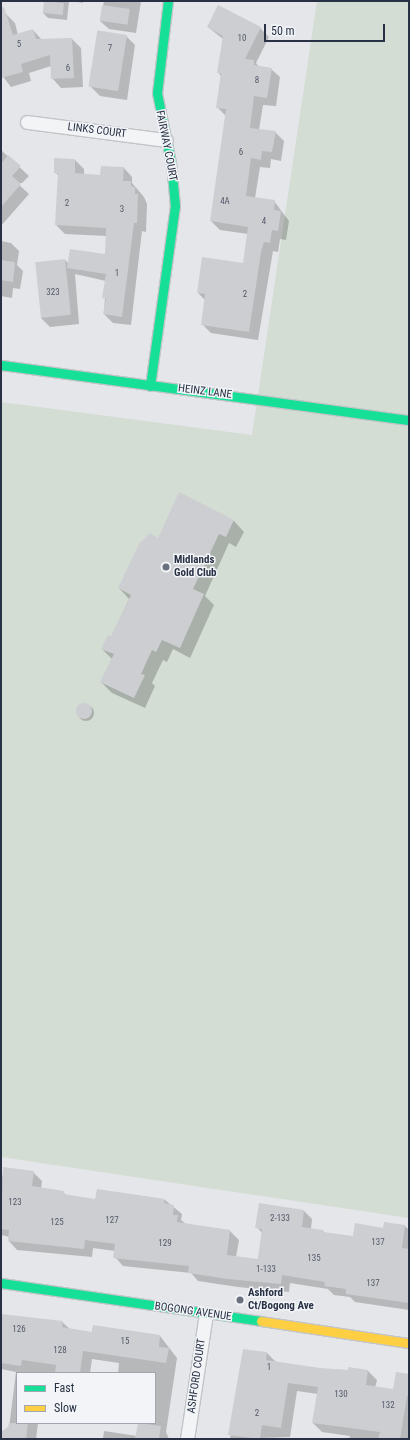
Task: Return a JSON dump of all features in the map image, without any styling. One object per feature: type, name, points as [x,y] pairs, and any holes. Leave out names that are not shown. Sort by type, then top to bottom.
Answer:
[{"type":"street","name":"FAIRWAY COURT","points":[[150,386],[174,226],[173,176],[157,84],[168,1]]},
{"type":"street","name":"LINKS COURT","points":[[27,122],[166,140]]},
{"type":"street","name":"HEINZ LANE","points":[[1,365],[409,420]]},
{"type":"street","name":"BOGONG AVENUE","points":[[1,1283],[409,1343]]},
{"type":"street","name":"ASHFORD COURT","points":[[187,1439],[206,1314]]},
{"type":"shaded area","points":[[317,1],[409,1],[409,1218],[1,1157],[1,402],[252,435]]},
{"type":"building","points":[[44,1],[64,3],[63,15],[43,13]]},
{"type":"building","points":[[102,5],[130,9],[128,25],[100,21]]},
{"type":"building","points":[[218,5],[261,27],[245,59],[254,60],[254,65],[272,68],[267,98],[254,96],[250,128],[276,131],[272,152],[262,151],[261,160],[251,158],[246,196],[275,200],[274,210],[281,211],[278,231],[272,230],[270,243],[264,242],[261,252],[249,332],[201,325],[205,294],[197,293],[202,257],[243,263],[248,227],[210,221],[226,109],[216,108],[221,73],[217,73],[223,36],[207,27]]},
{"type":"building","points":[[4,7],[13,35],[33,29],[36,39],[72,38],[74,78],[51,79],[50,55],[21,64],[23,72],[1,78],[1,8]]},
{"type":"building","points":[[97,30],[127,35],[118,91],[88,87]]},
{"type":"building","points":[[8,155],[21,166],[12,176],[21,184],[1,207],[1,164]]},
{"type":"building","points":[[54,158],[75,159],[75,173],[100,175],[101,166],[124,167],[123,181],[131,181],[131,186],[135,187],[135,194],[138,194],[137,223],[134,223],[122,317],[103,314],[106,299],[102,298],[106,274],[67,268],[70,249],[105,254],[106,228],[55,225],[58,173],[54,173]]},
{"type":"building","points":[[65,259],[71,315],[41,318],[35,262]]},
{"type":"building","points":[[1,260],[15,262],[13,282],[1,280]]},
{"type":"building","name":"Midlands Gold Club","points":[[179,492],[234,520],[226,537],[219,534],[193,589],[204,594],[180,648],[162,640],[156,652],[152,650],[141,674],[145,675],[134,698],[100,682],[114,654],[101,649],[108,635],[111,636],[131,595],[118,588],[139,544],[150,533],[158,538]]},
{"type":"building","points":[[84,703],[91,708],[92,711],[87,718],[84,719],[77,714],[76,711],[81,704]]},
{"type":"building","points":[[3,1167],[34,1171],[32,1186],[64,1191],[64,1194],[95,1199],[97,1189],[165,1199],[164,1203],[174,1205],[173,1215],[178,1215],[177,1222],[230,1230],[227,1255],[258,1259],[262,1229],[255,1228],[259,1203],[304,1210],[302,1227],[323,1230],[323,1232],[353,1236],[355,1223],[383,1228],[384,1222],[405,1225],[402,1248],[409,1249],[409,1303],[346,1294],[346,1289],[324,1286],[325,1282],[282,1275],[281,1284],[228,1279],[188,1273],[189,1266],[113,1258],[115,1244],[85,1240],[84,1249],[8,1241],[9,1230],[1,1229]]},
{"type":"building","points":[[1,1314],[63,1321],[62,1327],[92,1332],[93,1325],[160,1335],[159,1347],[169,1348],[166,1363],[83,1351],[80,1372],[55,1372],[56,1365],[22,1360],[21,1366],[1,1363]]},
{"type":"building","points":[[243,1349],[267,1352],[266,1360],[320,1368],[348,1370],[348,1367],[368,1370],[366,1385],[393,1389],[396,1372],[409,1374],[409,1396],[407,1396],[400,1439],[378,1439],[380,1432],[312,1423],[318,1387],[288,1383],[281,1428],[262,1425],[260,1439],[228,1435]]},
{"type":"building","points":[[9,1423],[28,1424],[26,1439],[1,1439],[1,1432],[8,1427]]},
{"type":"building","points":[[138,1424],[161,1426],[159,1439],[135,1439]]},
{"type":"traffic: fast","points":[[150,386],[175,206],[171,163],[157,93],[168,1]]},
{"type":"traffic: fast","points":[[1,365],[409,420]]},
{"type":"traffic: fast","points":[[1,1283],[261,1321]]},
{"type":"traffic: slow","points":[[261,1321],[409,1343]]},
{"type":"place","name":"Midlands Gold Club","points":[[166,567]]},
{"type":"place","name":"Ashford Ct/Bogong Ave","points":[[240,1300]]}]
